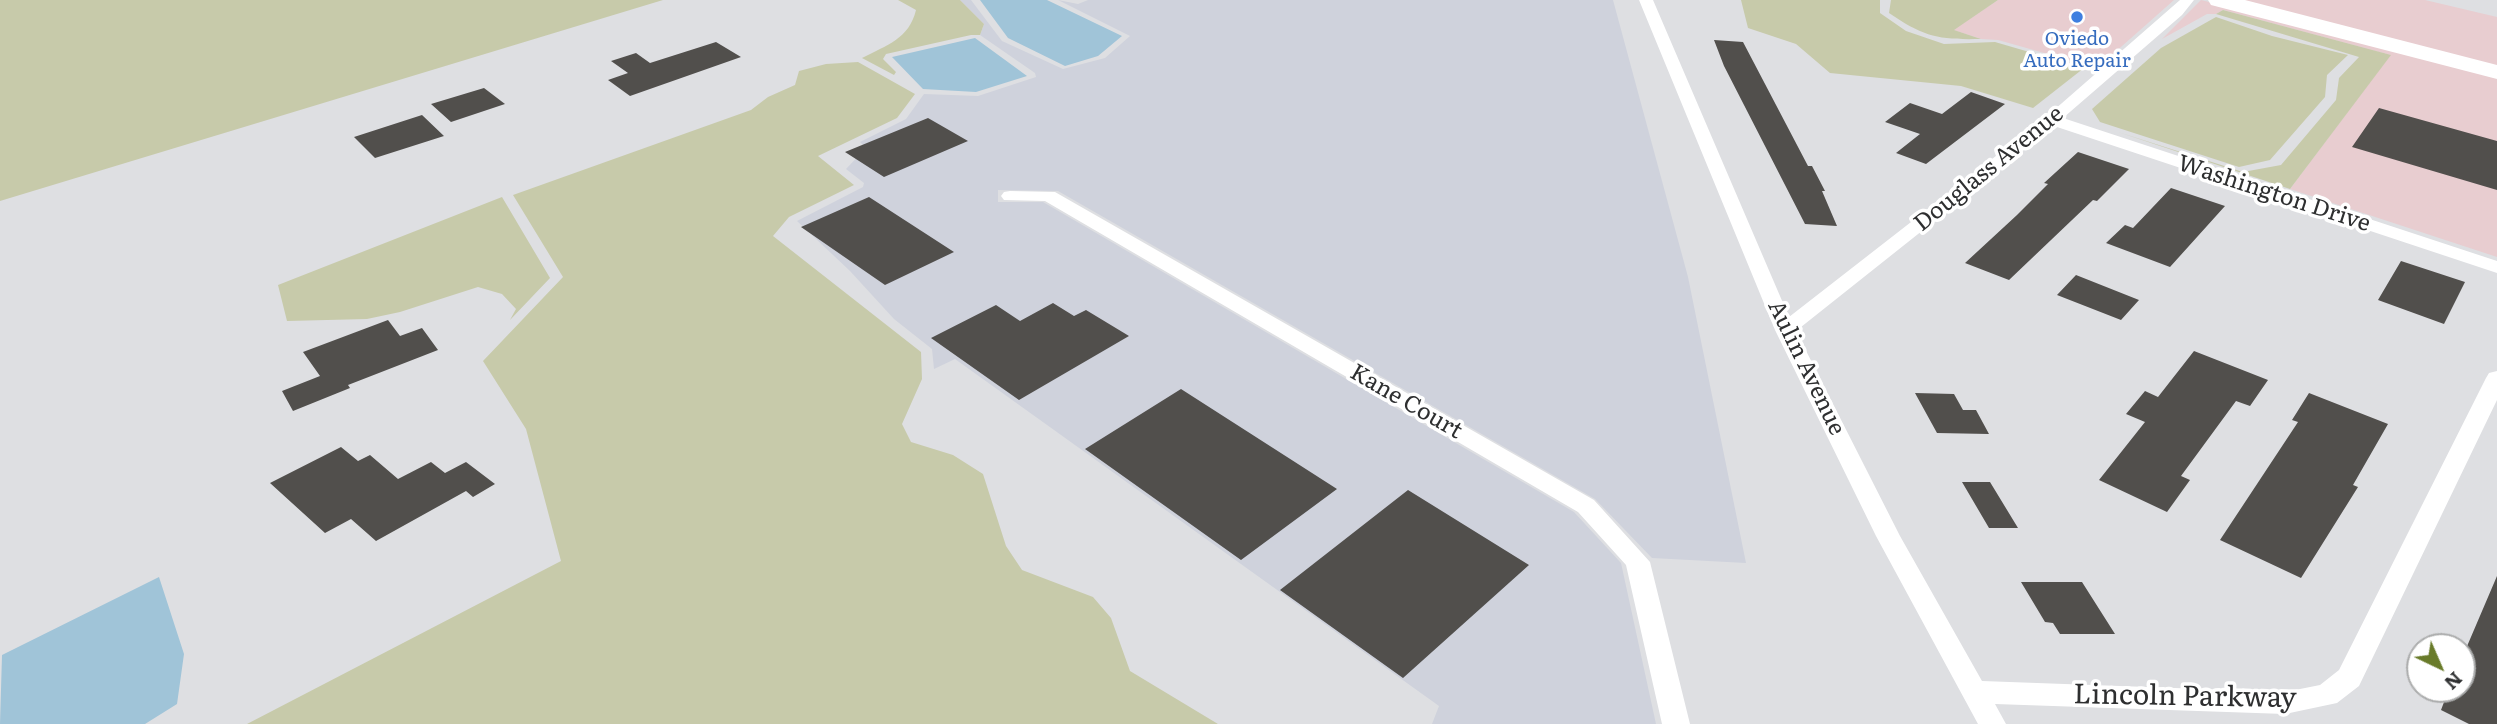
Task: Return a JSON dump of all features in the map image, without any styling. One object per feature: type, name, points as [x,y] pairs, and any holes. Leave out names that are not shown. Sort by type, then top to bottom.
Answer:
[{"type":"main road","points":[[2219,0],[2497,72]]},
{"type":"street","name":"Aulin Avenue","points":[[1646,0],[1785,330],[1885,530],[1992,724]]},
{"type":"street","name":"Douglass Avenue","points":[[1785,330],[2052,120],[2177,12],[2187,0]]},
{"type":"street","name":"Washington Drive","points":[[2052,120],[2497,267]]},
{"type":"street","name":"Kane Court","points":[[1010,196],[1049,195],[1586,506],[1638,562],[1676,724]]},
{"type":"street","name":"Lincoln Parkway","points":[[1975,692],[2285,704],[2327,695],[2349,678],[2497,378]]},
{"type":"shaded area","points":[[960,0],[971,0],[1002,41],[1063,69],[1105,58],[1130,36],[1058,0],[1078,4],[1088,0],[1613,0],[1688,277],[1746,563],[1652,558],[1595,499],[1058,191],[998,190],[998,202],[1043,202],[1574,512],[1621,563],[1656,724],[1432,724],[1439,706],[955,359],[934,369],[932,349],[894,319],[850,271],[797,221],[863,187],[864,183],[846,169],[866,148],[860,142],[906,119],[924,94],[978,96],[1036,77],[1035,73],[980,35],[984,24]]},
{"type":"shaded area","points":[[1998,0],[2174,0],[2095,70],[2087,65],[1953,30]]},
{"type":"shaded area","points":[[2201,0],[2497,76],[2497,257],[2290,189],[2390,55],[2223,10],[2216,14],[2207,14],[2162,39]]},
{"type":"shaded area","points":[[2232,0],[2425,0],[2497,17],[2497,69]]},
{"type":"green space","points":[[0,0],[663,0],[0,201]]},
{"type":"green space","points":[[898,0],[960,0],[984,24],[980,35],[886,54],[883,59],[896,72],[894,75],[862,58],[896,40],[913,20],[916,10]]},
{"type":"green space","points":[[1741,0],[1880,0],[1880,13],[1906,31],[1944,44],[1995,42],[2084,68],[2033,108],[1961,86],[1830,73],[1796,44],[1748,28]]},
{"type":"green space","points":[[1891,0],[1998,0],[1954,30],[1981,39],[1966,39],[1943,38],[1912,27],[1889,13]]},
{"type":"green space","points":[[2223,10],[2391,55],[2290,189],[2118,132],[2243,172],[2281,165],[2336,100],[2339,78],[2359,57],[2216,14]]},
{"type":"green space","points":[[2216,17],[2272,36],[2348,55],[2327,75],[2325,97],[2270,160],[2239,167],[2100,122],[2092,109],[2161,48]]},
{"type":"green space","points":[[858,62],[915,94],[897,118],[818,156],[854,185],[789,217],[773,236],[921,352],[922,379],[902,424],[911,442],[953,455],[983,474],[1006,546],[1022,570],[1093,597],[1111,618],[1130,671],[1218,724],[247,724],[561,561],[526,429],[483,361],[563,277],[513,195],[751,110],[768,97],[795,85],[799,71],[826,64]]},
{"type":"green space","points":[[502,197],[550,278],[510,320],[516,309],[502,294],[478,287],[400,312],[367,319],[287,321],[278,285]]},
{"type":"water","points":[[980,0],[1047,0],[1122,36],[1098,56],[1065,66],[1008,38]]},
{"type":"water","points":[[975,38],[1027,76],[976,92],[923,89],[892,57]]},
{"type":"water","points":[[159,577],[184,654],[177,704],[145,724],[0,724],[2,655]]},
{"type":"building","points":[[1714,40],[1743,42],[1808,166],[1812,166],[1825,191],[1822,191],[1837,226],[1805,224],[1724,66]]},
{"type":"building","points":[[716,42],[741,57],[630,96],[608,80],[628,73],[611,61],[636,53],[650,63]]},
{"type":"building","points":[[484,88],[505,104],[451,122],[431,104]]},
{"type":"building","points":[[1971,92],[2005,104],[1926,164],[1896,153],[1920,134],[1885,122],[1910,103],[1942,114]]},
{"type":"building","points":[[2379,108],[2497,141],[2497,190],[2352,147]]},
{"type":"building","points":[[422,115],[444,136],[375,158],[354,137]]},
{"type":"building","points":[[928,118],[968,141],[884,177],[845,152]]},
{"type":"building","points":[[2078,152],[2129,169],[2009,280],[1965,263],[2017,215],[2048,184],[2044,183]]},
{"type":"building","points":[[2171,188],[2225,206],[2170,267],[2106,243],[2125,225],[2133,228]]},
{"type":"building","points":[[869,197],[954,252],[885,285],[801,227]]},
{"type":"building","points":[[2401,261],[2465,282],[2444,324],[2378,300]]},
{"type":"building","points":[[2076,275],[2139,300],[2121,320],[2057,295]]},
{"type":"building","points":[[1053,303],[1074,316],[1086,310],[1129,336],[1019,400],[931,338],[996,305],[1020,321]]},
{"type":"building","points":[[388,320],[400,336],[422,328],[438,350],[348,385],[350,388],[293,411],[282,391],[320,376],[303,352]]},
{"type":"building","points":[[2194,351],[2268,380],[2250,406],[2236,401],[2181,476],[2190,480],[2167,512],[2099,480],[2145,422],[2126,414],[2145,391],[2158,397]]},
{"type":"building","points":[[1181,389],[1337,489],[1241,560],[1085,449]]},
{"type":"building","points":[[1915,393],[1954,394],[1963,410],[1976,410],[1989,434],[1937,433]]},
{"type":"building","points":[[2309,393],[2388,424],[2353,485],[2358,487],[2301,578],[2220,540],[2298,422],[2292,420]]},
{"type":"building","points":[[341,447],[358,461],[370,455],[398,479],[431,462],[445,473],[466,462],[495,484],[473,497],[466,491],[376,541],[351,519],[325,533],[270,483]]},
{"type":"building","points":[[1962,482],[1990,482],[2018,528],[1989,528]]},
{"type":"building","points":[[1408,490],[1529,565],[1403,678],[1280,590]]},
{"type":"building","points":[[2497,576],[2497,724],[2469,724],[2441,710],[2444,703],[2476,703],[2476,633],[2473,633]]},
{"type":"building","points":[[2021,582],[2082,582],[2115,634],[2060,634],[2053,623],[2045,622]]},
{"type":"place","name":"Oviedo Auto Repair","points":[[2077,17]]}]
